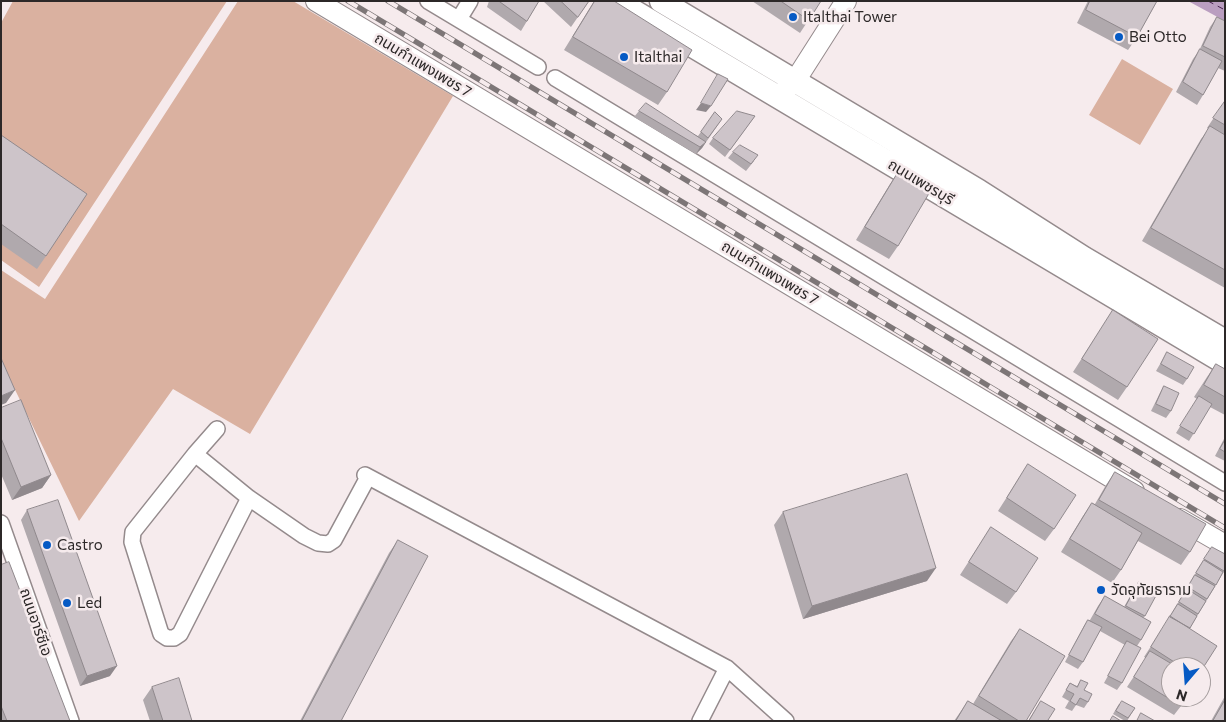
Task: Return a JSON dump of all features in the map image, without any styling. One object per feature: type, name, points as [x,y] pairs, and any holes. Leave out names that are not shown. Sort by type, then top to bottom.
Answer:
[{"type":"main road","name":"ถนนเพชรบุรี","points":[[617,1],[778,97],[1209,339]]},
{"type":"main road","name":"ถนนเพชรบุรี","points":[[661,1],[979,191],[1084,258],[1209,339],[1225,363]]},
{"type":"street","name":"ถนนกำแพงเพชร 7","points":[[316,1],[1225,545]]},
{"type":"street","points":[[428,1],[538,66]]},
{"type":"street","points":[[459,19],[470,1]]},
{"type":"street","points":[[778,97],[795,81],[846,1]]},
{"type":"street","points":[[555,78],[1225,483]]},
{"type":"street","points":[[217,429],[133,532],[132,542],[161,634],[167,638],[174,638],[180,634],[249,498]]},
{"type":"street","points":[[195,454],[249,498],[304,536],[318,543],[328,544],[334,540],[367,476],[726,668],[786,721]]},
{"type":"street","name":"ถนนอาร์ซีเอ","points":[[1,524],[71,721]]},
{"type":"street","points":[[700,721],[726,668]]},
{"type":"shaded area","points":[[13,1],[227,1],[39,287],[1,260],[1,23]]},
{"type":"shaded area","points":[[238,1],[293,1],[453,96],[250,434],[173,389],[79,521],[1,361],[1,270],[45,299]]},
{"type":"shaded area","points":[[1188,1],[1225,1],[1225,21]]},
{"type":"shaded area","points":[[1122,59],[1173,89],[1140,145],[1089,115]]},
{"type":"building","points":[[499,1],[539,1],[527,21]]},
{"type":"building","points":[[561,1],[589,1],[578,17]]},
{"type":"building","name":"Italthai","points":[[595,1],[614,1],[692,50],[667,92],[573,37]]},
{"type":"building","points":[[781,1],[821,1],[809,20]]},
{"type":"building","points":[[1090,1],[1157,1],[1137,37],[1086,10]]},
{"type":"building","points":[[1217,17],[1225,21],[1225,57],[1203,46]]},
{"type":"building","points":[[1200,49],[1222,61],[1203,95],[1183,82]]},
{"type":"building","points":[[718,74],[728,79],[711,106],[701,103]]},
{"type":"building","points":[[1225,101],[1225,125],[1213,118]]},
{"type":"building","points":[[646,103],[706,142],[700,147],[639,111]]},
{"type":"building","points":[[737,111],[755,116],[730,150],[713,138]]},
{"type":"building","points":[[715,112],[722,119],[708,138],[701,132]]},
{"type":"building","points":[[1210,126],[1225,135],[1225,270],[1151,228]]},
{"type":"building","points":[[1,135],[87,194],[46,256],[1,224]]},
{"type":"building","points":[[740,145],[758,155],[751,164],[733,152]]},
{"type":"building","points":[[899,171],[931,190],[898,246],[865,227]]},
{"type":"building","points":[[1113,310],[1158,339],[1127,387],[1082,359]]},
{"type":"building","points":[[1167,352],[1194,367],[1187,379],[1161,364]]},
{"type":"building","points":[[1,358],[15,390],[1,396]]},
{"type":"building","points":[[1216,364],[1225,369],[1225,397],[1204,385]]},
{"type":"building","points":[[1164,386],[1179,393],[1171,411],[1156,404]]},
{"type":"building","points":[[1199,396],[1212,404],[1194,434],[1180,426]]},
{"type":"building","points":[[21,400],[51,475],[21,487],[1,438],[1,408]]},
{"type":"building","points":[[1225,440],[1225,452],[1220,449]]},
{"type":"building","points":[[1028,464],[1076,495],[1054,529],[1007,498]]},
{"type":"building","points":[[1115,472],[1206,524],[1190,552],[1099,500]]},
{"type":"building","points":[[907,474],[936,568],[812,606],[783,512]]},
{"type":"building","points":[[58,500],[117,666],[87,676],[27,510]]},
{"type":"building","points":[[1092,503],[1142,533],[1121,570],[1070,539]]},
{"type":"building","points":[[991,527],[1038,558],[1016,592],[969,562]]},
{"type":"building","points":[[398,540],[428,556],[341,721],[302,721]]},
{"type":"building","points":[[1212,547],[1225,554],[1224,571],[1204,559]]},
{"type":"building","points":[[1204,560],[1223,572],[1216,585],[1196,573]]},
{"type":"building","points":[[9,562],[70,721],[7,721],[1,706],[1,565]]},
{"type":"building","points":[[1195,575],[1215,586],[1207,599],[1188,587]]},
{"type":"building","points":[[1139,582],[1158,592],[1145,616],[1126,606]]},
{"type":"building","points":[[1187,589],[1206,601],[1198,614],[1179,602]]},
{"type":"building","points":[[1105,596],[1151,622],[1141,640],[1095,614]]},
{"type":"building","points":[[1178,604],[1197,616],[1190,628],[1170,617]]},
{"type":"building","points":[[1170,616],[1217,646],[1210,657],[1166,657],[1151,647]]},
{"type":"building","points":[[1088,620],[1102,627],[1083,662],[1069,655]]},
{"type":"building","points":[[1020,629],[1065,656],[1026,721],[1019,721],[979,696]]},
{"type":"building","points":[[1127,641],[1141,648],[1122,683],[1108,676]]},
{"type":"building","points":[[1150,651],[1161,658],[1161,694],[1134,677]]},
{"type":"building","points":[[179,678],[192,721],[163,721],[152,687]]},
{"type":"building","points":[[1081,680],[1088,683],[1084,690],[1092,694],[1088,702],[1080,698],[1076,705],[1070,701],[1074,694],[1066,690],[1070,683],[1077,687]]},
{"type":"building","points":[[1225,700],[1225,721],[1213,721]]},
{"type":"building","points":[[968,701],[1002,721],[956,721]]},
{"type":"building","points":[[1041,701],[1055,709],[1048,720],[1050,721],[1029,721]]},
{"type":"building","points":[[1122,701],[1135,708],[1128,718],[1116,711]]},
{"type":"building","points":[[1141,713],[1155,721],[1137,721]]},
{"type":"building","points":[[1113,716],[1121,721],[1110,721]]},
{"type":"ferry route","points":[[1208,1],[1225,10]]},
{"type":"railway","points":[[348,1],[1225,528]]},
{"type":"railway","points":[[388,1],[1225,504]]},
{"type":"place","name":"Italthai Tower","points":[[793,17]]},
{"type":"place","name":"Bei Otto","points":[[1119,37]]},
{"type":"place","name":"Italthai","points":[[624,57]]},
{"type":"place","name":"Castro","points":[[47,545]]},
{"type":"place","name":"วัดอุทัยธาราม","points":[[1101,590]]},
{"type":"place","name":"Led","points":[[67,603]]}]
